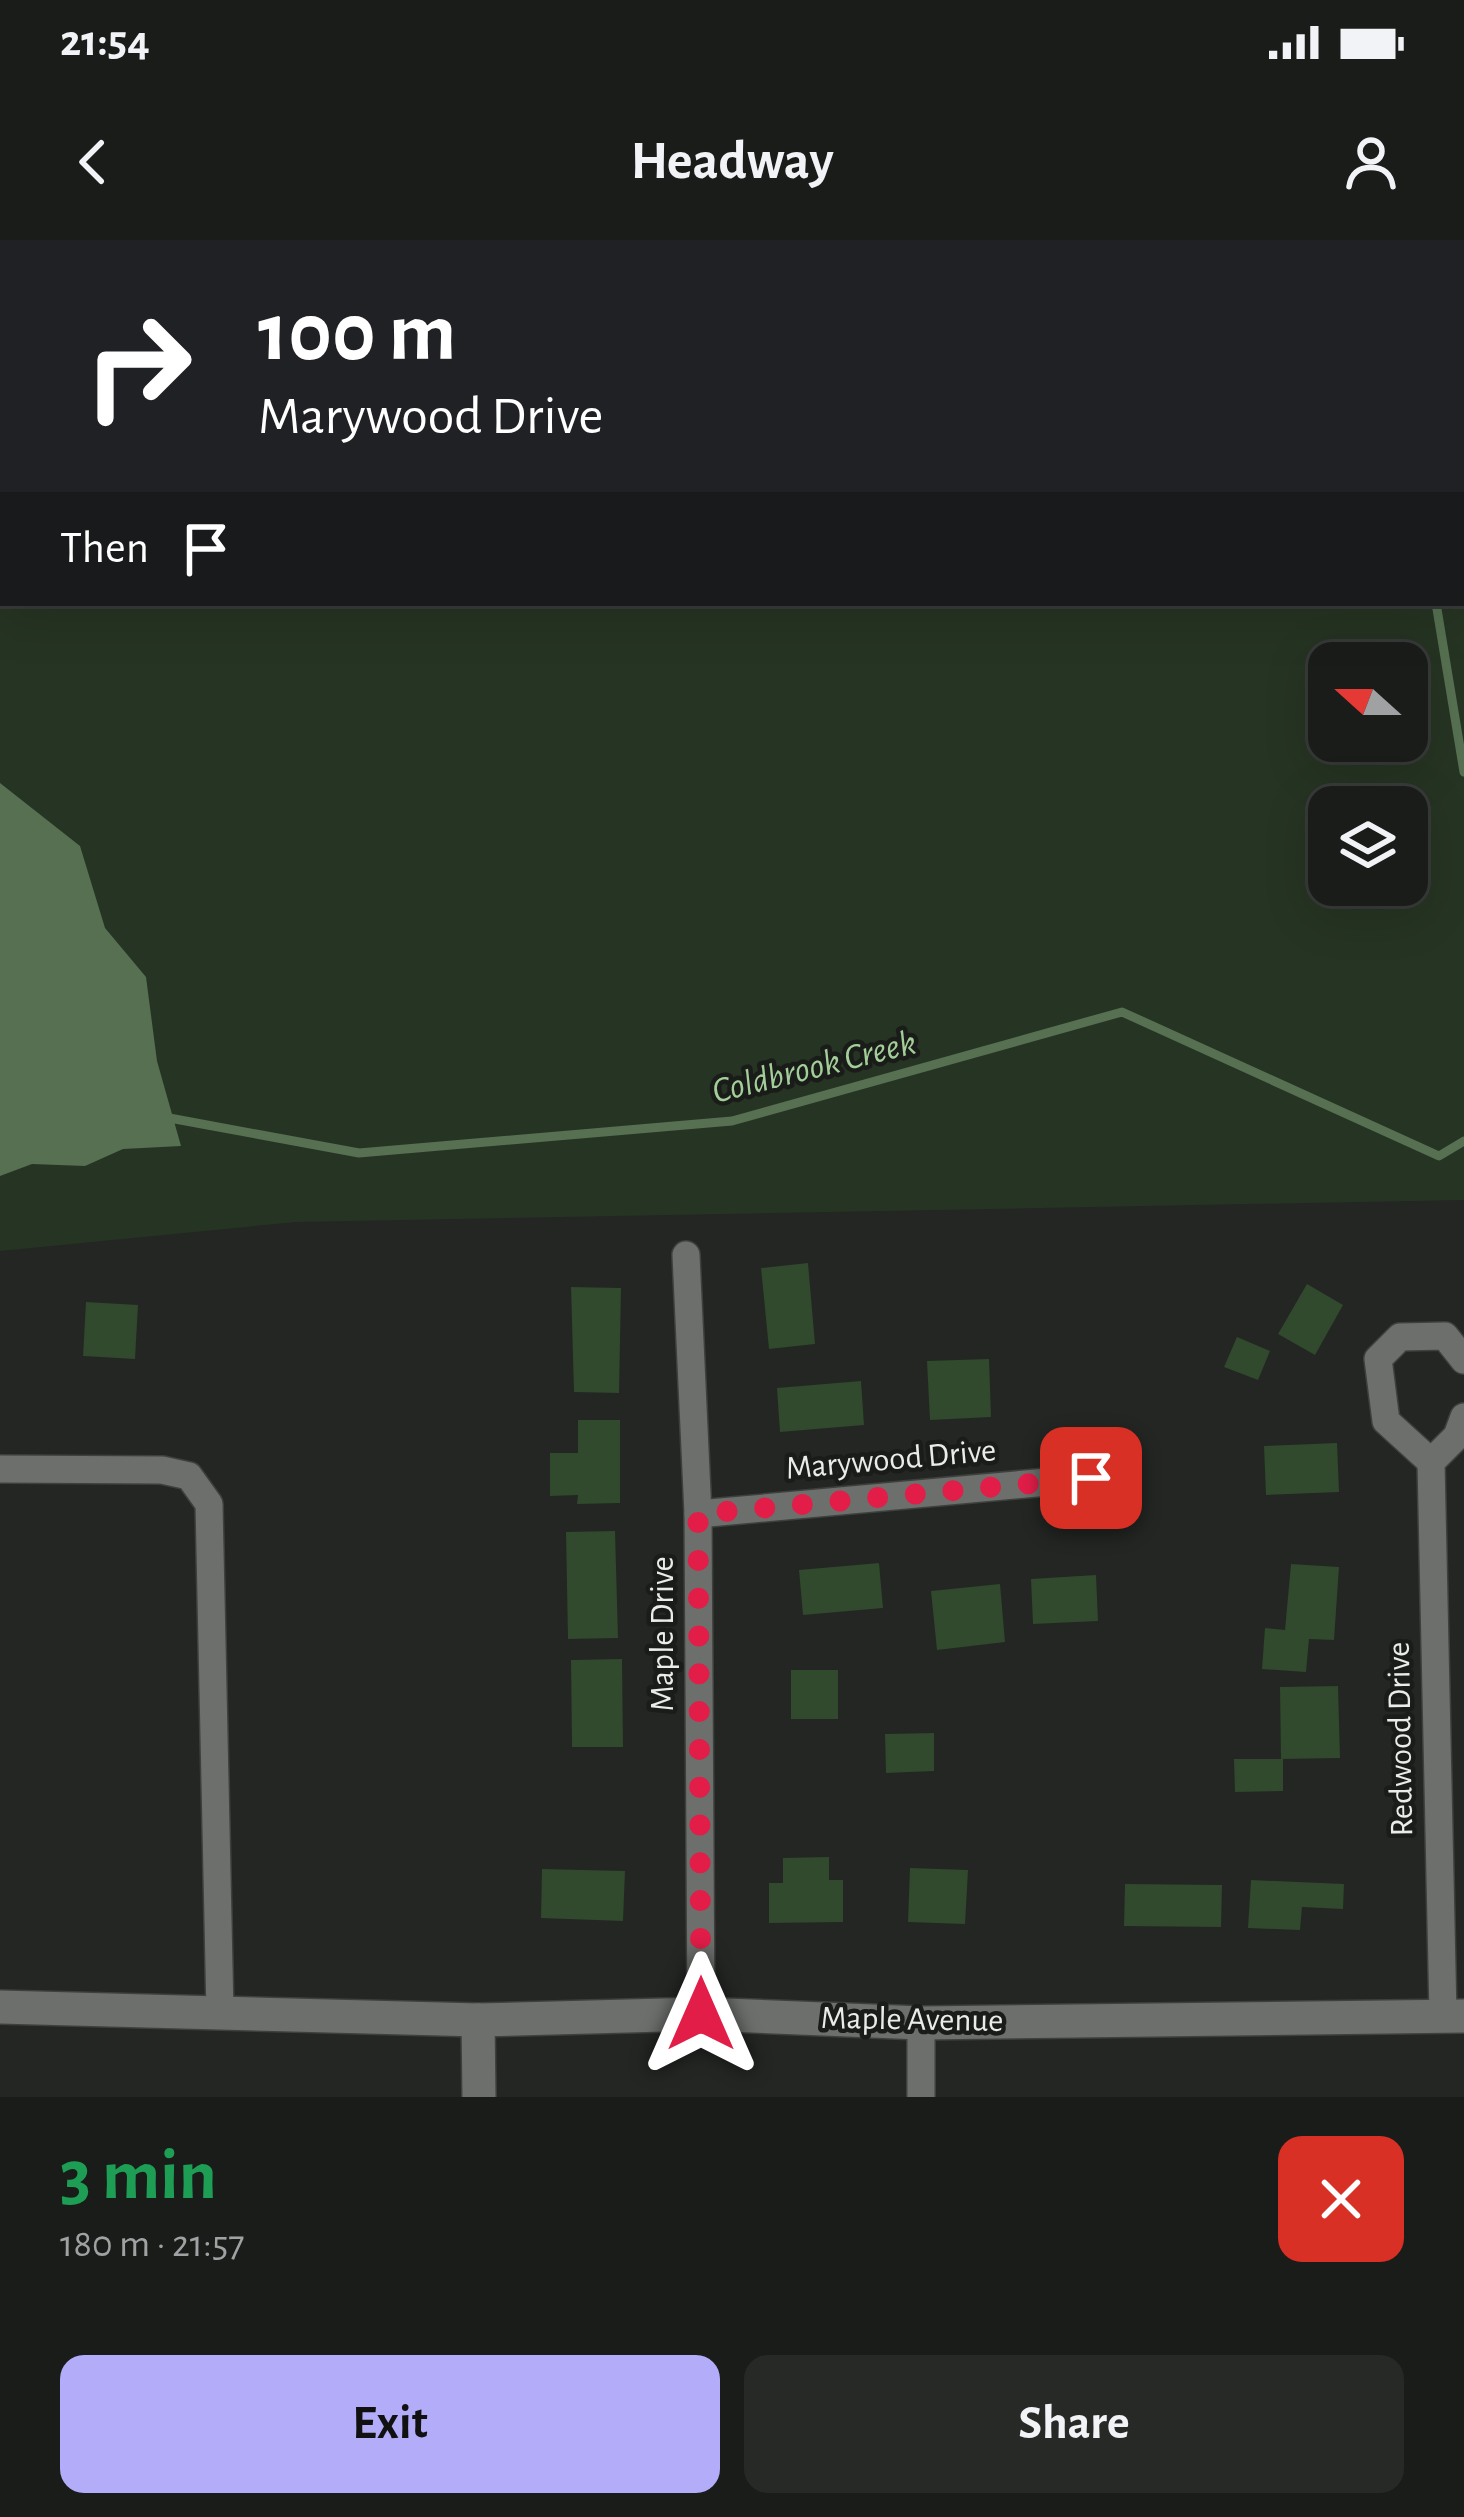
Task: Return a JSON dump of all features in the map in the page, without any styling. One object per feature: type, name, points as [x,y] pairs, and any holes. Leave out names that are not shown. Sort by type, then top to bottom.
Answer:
[{"type":"main road","name":"Maple Avenue","points":[[0,2007],[478,2020],[701,2014],[921,2023],[1454,2016]]},
{"type":"main road","points":[[478,2020],[479,2097]]},
{"type":"street","name":"Maple Drive","points":[[686,1255],[698,1514],[701,2014]]},
{"type":"street","points":[[1464,1360],[1444,1336],[1400,1336],[1378,1359],[1386,1421],[1431,1462],[1457,1436],[1464,1417]]},
{"type":"street","name":"Redwood Drive","points":[[1431,1462],[1454,2016]]},
{"type":"street","points":[[0,1469],[162,1470],[189,1476],[209,1504],[220,2013]]},
{"type":"street","name":"Marywood Drive","points":[[698,1514],[1091,1478]]},
{"type":"street","points":[[921,2023],[921,2097]]},
{"type":"shaded area","points":[[0,606],[1464,606],[1464,1200],[296,1222],[0,1251]]},
{"type":"shaded area","points":[[0,783],[80,846],[105,928],[146,977],[157,1061],[181,1146],[123,1149],[85,1166],[32,1164],[0,1176]]},
{"type":"building","points":[[808,1263],[815,1344],[769,1349],[761,1268]]},
{"type":"building","points":[[1307,1284],[1343,1305],[1315,1355],[1278,1334]]},
{"type":"building","points":[[571,1287],[621,1288],[619,1393],[574,1392]]},
{"type":"building","points":[[86,1302],[138,1305],[135,1359],[83,1356]]},
{"type":"building","points":[[1237,1337],[1270,1351],[1258,1380],[1224,1367]]},
{"type":"building","points":[[989,1359],[991,1417],[930,1420],[927,1361]]},
{"type":"building","points":[[861,1381],[864,1425],[780,1432],[777,1388]]},
{"type":"building","points":[[578,1420],[620,1420],[620,1503],[577,1504],[578,1495],[550,1496],[550,1453],[578,1453]]},
{"type":"building","points":[[1337,1443],[1339,1492],[1266,1495],[1264,1446]]},
{"type":"building","points":[[615,1531],[618,1638],[568,1639],[566,1532]]},
{"type":"building","points":[[879,1563],[883,1608],[803,1615],[799,1570]]},
{"type":"building","points":[[1291,1564],[1339,1567],[1334,1640],[1309,1639],[1306,1672],[1262,1669],[1265,1628],[1285,1630]]},
{"type":"building","points":[[1096,1575],[1098,1621],[1033,1624],[1031,1579]]},
{"type":"building","points":[[1000,1584],[1005,1642],[937,1650],[931,1591]]},
{"type":"building","points":[[622,1659],[623,1747],[572,1747],[571,1660]]},
{"type":"building","points":[[791,1670],[838,1670],[838,1719],[791,1719]]},
{"type":"building","points":[[1338,1686],[1340,1758],[1281,1759],[1280,1687]]},
{"type":"building","points":[[934,1733],[934,1771],[886,1773],[885,1734]]},
{"type":"building","points":[[1234,1759],[1283,1759],[1283,1791],[1235,1792]]},
{"type":"building","points":[[829,1857],[829,1880],[843,1880],[843,1922],[769,1923],[769,1883],[783,1883],[783,1858]]},
{"type":"building","points":[[910,1868],[968,1870],[965,1924],[908,1922]]},
{"type":"building","points":[[542,1869],[625,1871],[623,1921],[541,1918]]},
{"type":"building","points":[[1251,1880],[1344,1884],[1343,1909],[1302,1907],[1300,1930],[1248,1928]]},
{"type":"building","points":[[1125,1884],[1222,1885],[1221,1927],[1124,1926]]},
{"type":"waterway","name":"Coldbrook Creek","points":[[1436,606],[1464,772]]},
{"type":"waterway","name":"Coldbrook Creek","points":[[164,1117],[359,1153],[732,1121],[1122,1012],[1439,1156],[1464,1141]]},
{"type":"route","points":[[701,2014],[698,1514],[1091,1478]]}]
